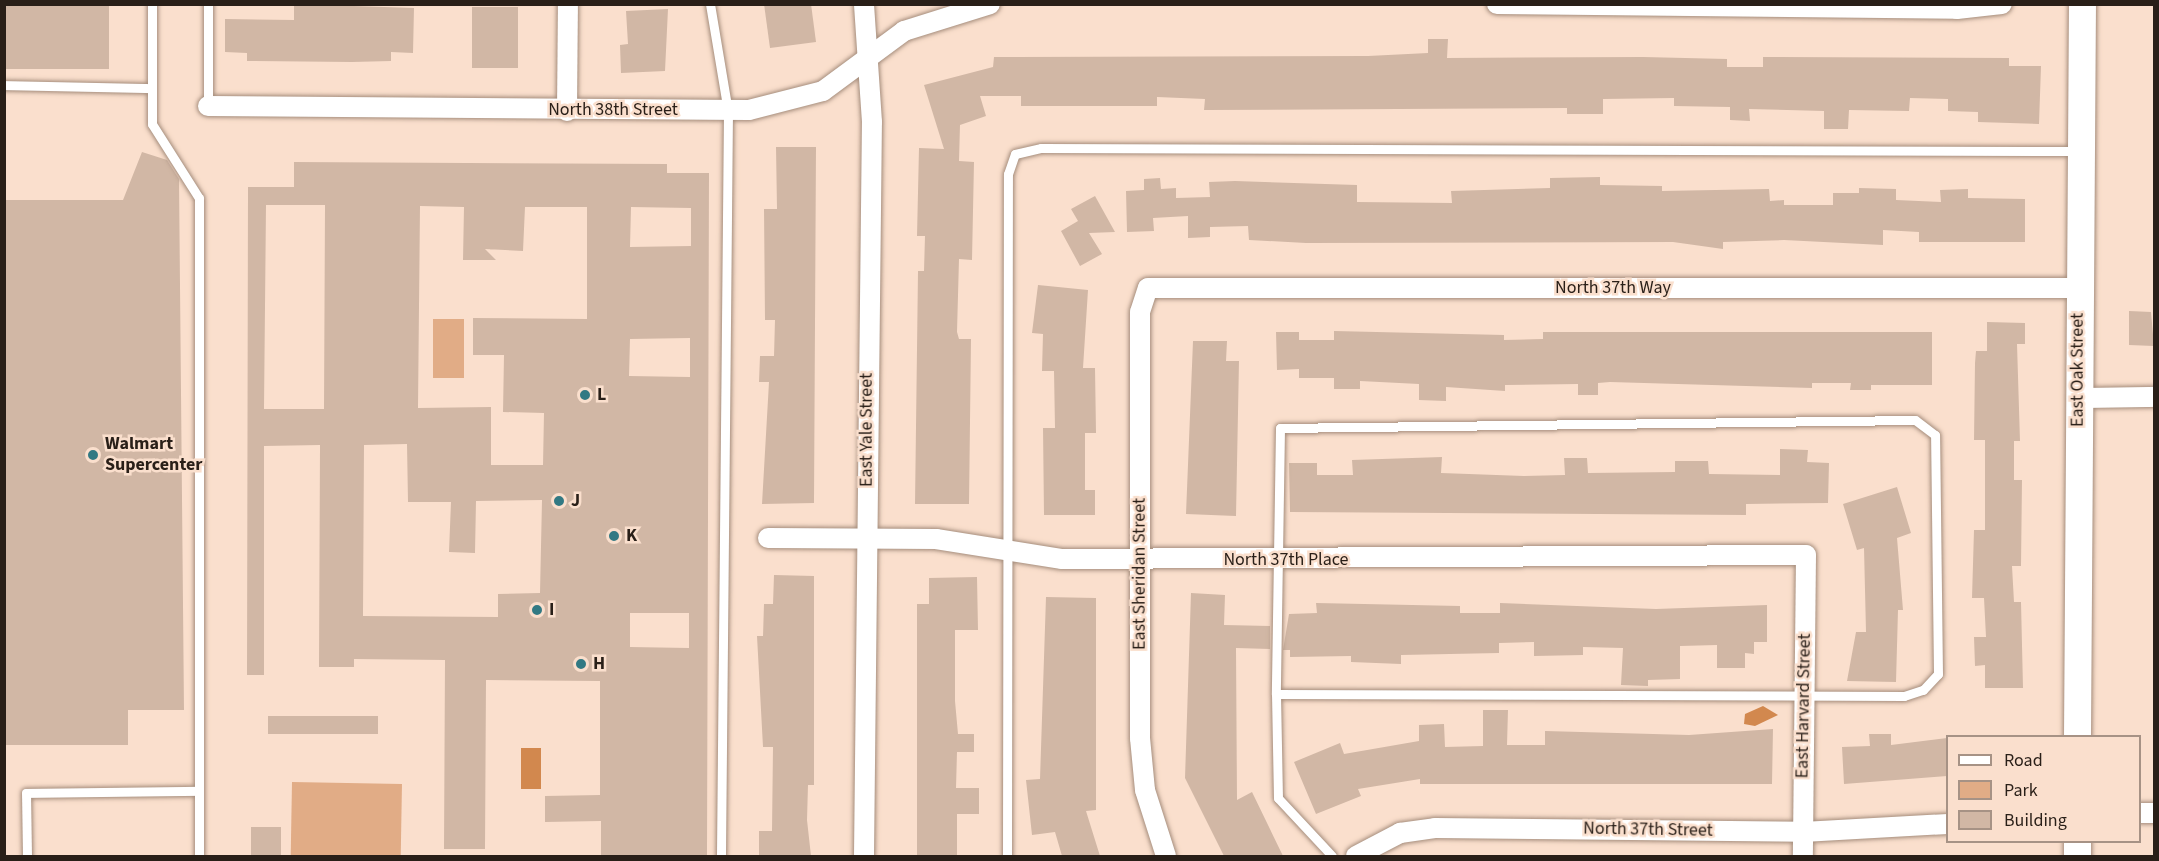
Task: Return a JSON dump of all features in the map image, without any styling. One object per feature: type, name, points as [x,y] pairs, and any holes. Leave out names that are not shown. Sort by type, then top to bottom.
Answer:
[{"type":"street","points":[[567,111],[568,4]]},
{"type":"street","name":"East Yale Street","points":[[864,4],[872,122],[864,856]]},
{"type":"street","name":"North 38th Street","points":[[208,106],[728,111],[789,103],[823,91],[867,63],[904,31],[990,4]]},
{"type":"street","points":[[1497,4],[1806,6],[2002,4]]},
{"type":"street","name":"East Oak Street","points":[[2077,735],[2082,4]]},
{"type":"street","name":"North 37th Way","points":[[1148,288],[2079,288]]},
{"type":"street","name":"East Sheridan Street","points":[[1148,288],[1140,312],[1140,738],[1145,790],[1166,856]]},
{"type":"street","points":[[2078,398],[2154,397]]},
{"type":"street","name":"North 37th Place","points":[[768,538],[936,539],[1062,560],[1806,555]]},
{"type":"street","name":"East Harvard Street","points":[[1803,856],[1806,555]]},
{"type":"street","name":"North 37th Street","points":[[1356,856],[1400,833],[1435,828],[1803,832],[1946,824]]},
{"type":"lane","points":[[152,4],[152,124],[199,198],[199,856]]},
{"type":"lane","points":[[208,4],[208,106]]},
{"type":"lane","points":[[710,4],[728,111],[721,856]]},
{"type":"lane","points":[[4,85],[152,88]]},
{"type":"lane","points":[[1006,856],[1005,551],[1008,174],[1015,154],[1041,148],[2080,152]]},
{"type":"lane","points":[[1276,693],[1904,696],[1923,690],[1938,674],[1935,435],[1915,420],[1280,428],[1276,693],[1278,798],[1332,856]]},
{"type":"lane","points":[[27,856],[26,793],[199,791]]},
{"type":"green space","points":[[433,319],[464,319],[464,378],[433,378]]},
{"type":"green space","points":[[292,782],[402,784],[401,856],[291,856]]},
{"type":"shaded area","points":[[1763,706],[1778,715],[1755,726],[1744,724],[1745,714]]},
{"type":"shaded area","points":[[521,748],[541,748],[541,789],[521,789]]},
{"type":"building","points":[[4,4],[109,4],[109,69],[4,69]]},
{"type":"building","points":[[294,4],[414,8],[413,53],[391,52],[391,61],[352,62],[247,61],[247,53],[225,52],[225,19],[294,20]]},
{"type":"building","points":[[764,4],[811,4],[816,42],[770,48]]},
{"type":"building","points":[[472,7],[518,7],[518,68],[472,68]]},
{"type":"building","points":[[668,9],[665,71],[621,73],[620,45],[628,44],[626,11]]},
{"type":"building","points":[[1428,39],[1448,39],[1447,58],[1727,59],[1727,67],[1763,67],[1763,57],[2009,58],[2009,66],[2041,66],[2039,124],[1978,122],[1978,112],[1948,111],[1948,99],[1910,98],[1909,111],[1849,110],[1848,129],[1824,129],[1824,111],[1749,109],[1750,121],[1730,120],[1730,107],[1674,106],[1674,98],[1603,99],[1603,114],[1567,114],[1567,108],[1204,110],[1205,99],[1157,97],[1157,106],[1021,106],[1021,96],[980,96],[986,116],[960,125],[959,161],[974,162],[972,260],[959,259],[957,332],[959,339],[971,339],[969,504],[915,504],[918,271],[924,271],[925,236],[917,236],[919,148],[944,149],[924,85],[993,67],[994,57],[1368,56],[1428,53]]},
{"type":"building","points":[[776,147],[816,147],[814,503],[762,504],[769,382],[759,382],[760,356],[774,356],[775,320],[765,320],[764,209],[777,209]]},
{"type":"building","name":"Walmart Supercenter","points":[[142,152],[167,160],[179,179],[184,710],[128,710],[128,745],[4,745],[4,200],[123,200]]},
{"type":"building","points":[[294,162],[667,164],[667,173],[709,173],[707,856],[601,856],[601,821],[545,822],[545,796],[600,795],[600,681],[486,680],[485,849],[444,849],[445,660],[354,659],[354,667],[319,667],[320,445],[264,446],[264,675],[247,675],[248,187],[294,187]],"holes":[[[266,205],[325,205],[324,409],[264,409]],[[420,206],[464,207],[463,260],[496,260],[485,249],[523,251],[525,207],[587,207],[587,319],[473,318],[473,355],[504,355],[503,412],[544,413],[543,465],[491,465],[491,407],[418,408]],[[631,207],[691,208],[691,246],[630,247]],[[690,338],[690,377],[629,376],[630,339]],[[407,444],[408,502],[451,502],[449,552],[475,553],[476,501],[542,500],[540,593],[498,594],[498,617],[363,616],[364,445]],[[630,613],[689,613],[689,648],[630,647]]]},
{"type":"building","points":[[1600,177],[1600,185],[1662,186],[1662,191],[1769,189],[1770,201],[1784,200],[1784,205],[1833,205],[1833,193],[1859,193],[1859,188],[1896,189],[1896,200],[1941,202],[1940,190],[1968,189],[1968,198],[2025,199],[2025,242],[1919,242],[1919,232],[1883,230],[1883,245],[1784,240],[1723,242],[1723,249],[1673,242],[1306,243],[1249,240],[1248,226],[1210,227],[1210,237],[1188,238],[1188,216],[1153,218],[1154,231],[1127,232],[1126,191],[1144,190],[1144,179],[1160,178],[1161,189],[1176,188],[1176,198],[1210,197],[1209,182],[1235,181],[1357,185],[1357,202],[1452,203],[1451,191],[1550,188],[1550,178]]},
{"type":"building","points":[[1095,196],[1115,232],[1089,233],[1102,254],[1080,266],[1061,231],[1078,221],[1071,209]]},
{"type":"building","points":[[1038,285],[1088,290],[1083,368],[1095,368],[1096,433],[1085,433],[1085,490],[1095,490],[1095,515],[1044,515],[1043,428],[1055,428],[1054,371],[1042,371],[1043,334],[1032,333]]},
{"type":"building","points":[[2129,311],[2151,312],[2154,346],[2129,345]]},
{"type":"building","points":[[1987,322],[2025,323],[2025,344],[2017,344],[2020,441],[2014,441],[2014,480],[2022,480],[2021,566],[2012,566],[2014,602],[2021,602],[2023,688],[1985,688],[1985,665],[1975,666],[1974,637],[1986,637],[1984,598],[1972,598],[1974,530],[1985,530],[1985,440],[1974,440],[1975,363],[1976,351],[1987,351]]},
{"type":"building","points":[[1334,331],[1504,335],[1504,340],[1543,339],[1543,332],[1932,332],[1932,385],[1871,385],[1871,390],[1850,390],[1851,383],[1812,383],[1812,388],[1610,382],[1598,383],[1598,395],[1578,395],[1578,384],[1505,385],[1505,391],[1446,387],[1446,401],[1419,400],[1419,384],[1360,381],[1360,389],[1334,389],[1334,378],[1299,378],[1299,369],[1277,370],[1276,332],[1299,332],[1299,340],[1334,340]]},
{"type":"building","points":[[1193,341],[1227,341],[1226,361],[1239,361],[1236,516],[1186,514]]},
{"type":"building","points":[[1780,449],[1808,450],[1807,462],[1829,463],[1828,503],[1746,504],[1746,515],[1290,512],[1289,463],[1317,463],[1317,475],[1353,475],[1352,460],[1442,457],[1441,473],[1524,476],[1565,475],[1564,458],[1587,458],[1588,473],[1675,472],[1675,461],[1708,461],[1709,474],[1780,475]]},
{"type":"building","points":[[1897,487],[1911,533],[1897,538],[1903,610],[1898,610],[1896,682],[1847,681],[1856,632],[1866,632],[1864,548],[1857,550],[1843,504]]},
{"type":"building","points":[[774,575],[814,576],[814,785],[808,785],[807,820],[811,856],[759,856],[759,831],[772,831],[773,747],[763,747],[757,636],[763,636],[764,604],[773,604]]},
{"type":"building","points":[[977,577],[978,630],[955,630],[955,701],[958,734],[974,734],[974,752],[957,752],[956,788],[979,788],[979,814],[957,814],[957,856],[917,856],[917,604],[929,604],[929,578]]},
{"type":"building","points":[[1191,593],[1225,595],[1224,625],[1270,626],[1270,649],[1236,648],[1237,800],[1252,792],[1283,856],[1224,856],[1185,778]]},
{"type":"building","points":[[1046,597],[1096,598],[1096,810],[1086,811],[1100,856],[1062,856],[1055,832],[1032,835],[1026,780],[1040,779]]},
{"type":"building","points":[[1316,603],[1460,606],[1460,613],[1500,613],[1500,603],[1656,609],[1767,605],[1767,642],[1754,642],[1754,654],[1745,653],[1745,668],[1717,668],[1717,645],[1680,646],[1680,679],[1648,680],[1648,686],[1621,685],[1623,648],[1583,647],[1583,655],[1534,656],[1534,642],[1499,643],[1499,653],[1401,655],[1401,664],[1351,662],[1351,656],[1290,657],[1290,650],[1283,650],[1289,614],[1317,613]]},
{"type":"building","points":[[1483,710],[1508,710],[1507,745],[1545,745],[1545,731],[1689,735],[1773,729],[1772,784],[1420,784],[1420,779],[1358,789],[1361,796],[1316,814],[1294,762],[1340,743],[1344,754],[1419,741],[1419,725],[1444,724],[1445,747],[1483,746]]},
{"type":"building","points":[[268,716],[378,716],[378,734],[268,734]]},
{"type":"building","points":[[1869,734],[1891,734],[1891,745],[1946,738],[1946,776],[1844,784],[1842,747],[1870,746]]},
{"type":"building","points":[[251,827],[281,827],[281,856],[251,856]]},
{"type":"place","name":"L","points":[[585,395]]},
{"type":"place","name":"Walmart Supercenter","points":[[93,455]]},
{"type":"place","name":"J","points":[[559,501]]},
{"type":"place","name":"K","points":[[614,536]]},
{"type":"place","name":"I","points":[[537,610]]},
{"type":"place","name":"H","points":[[581,664]]}]
